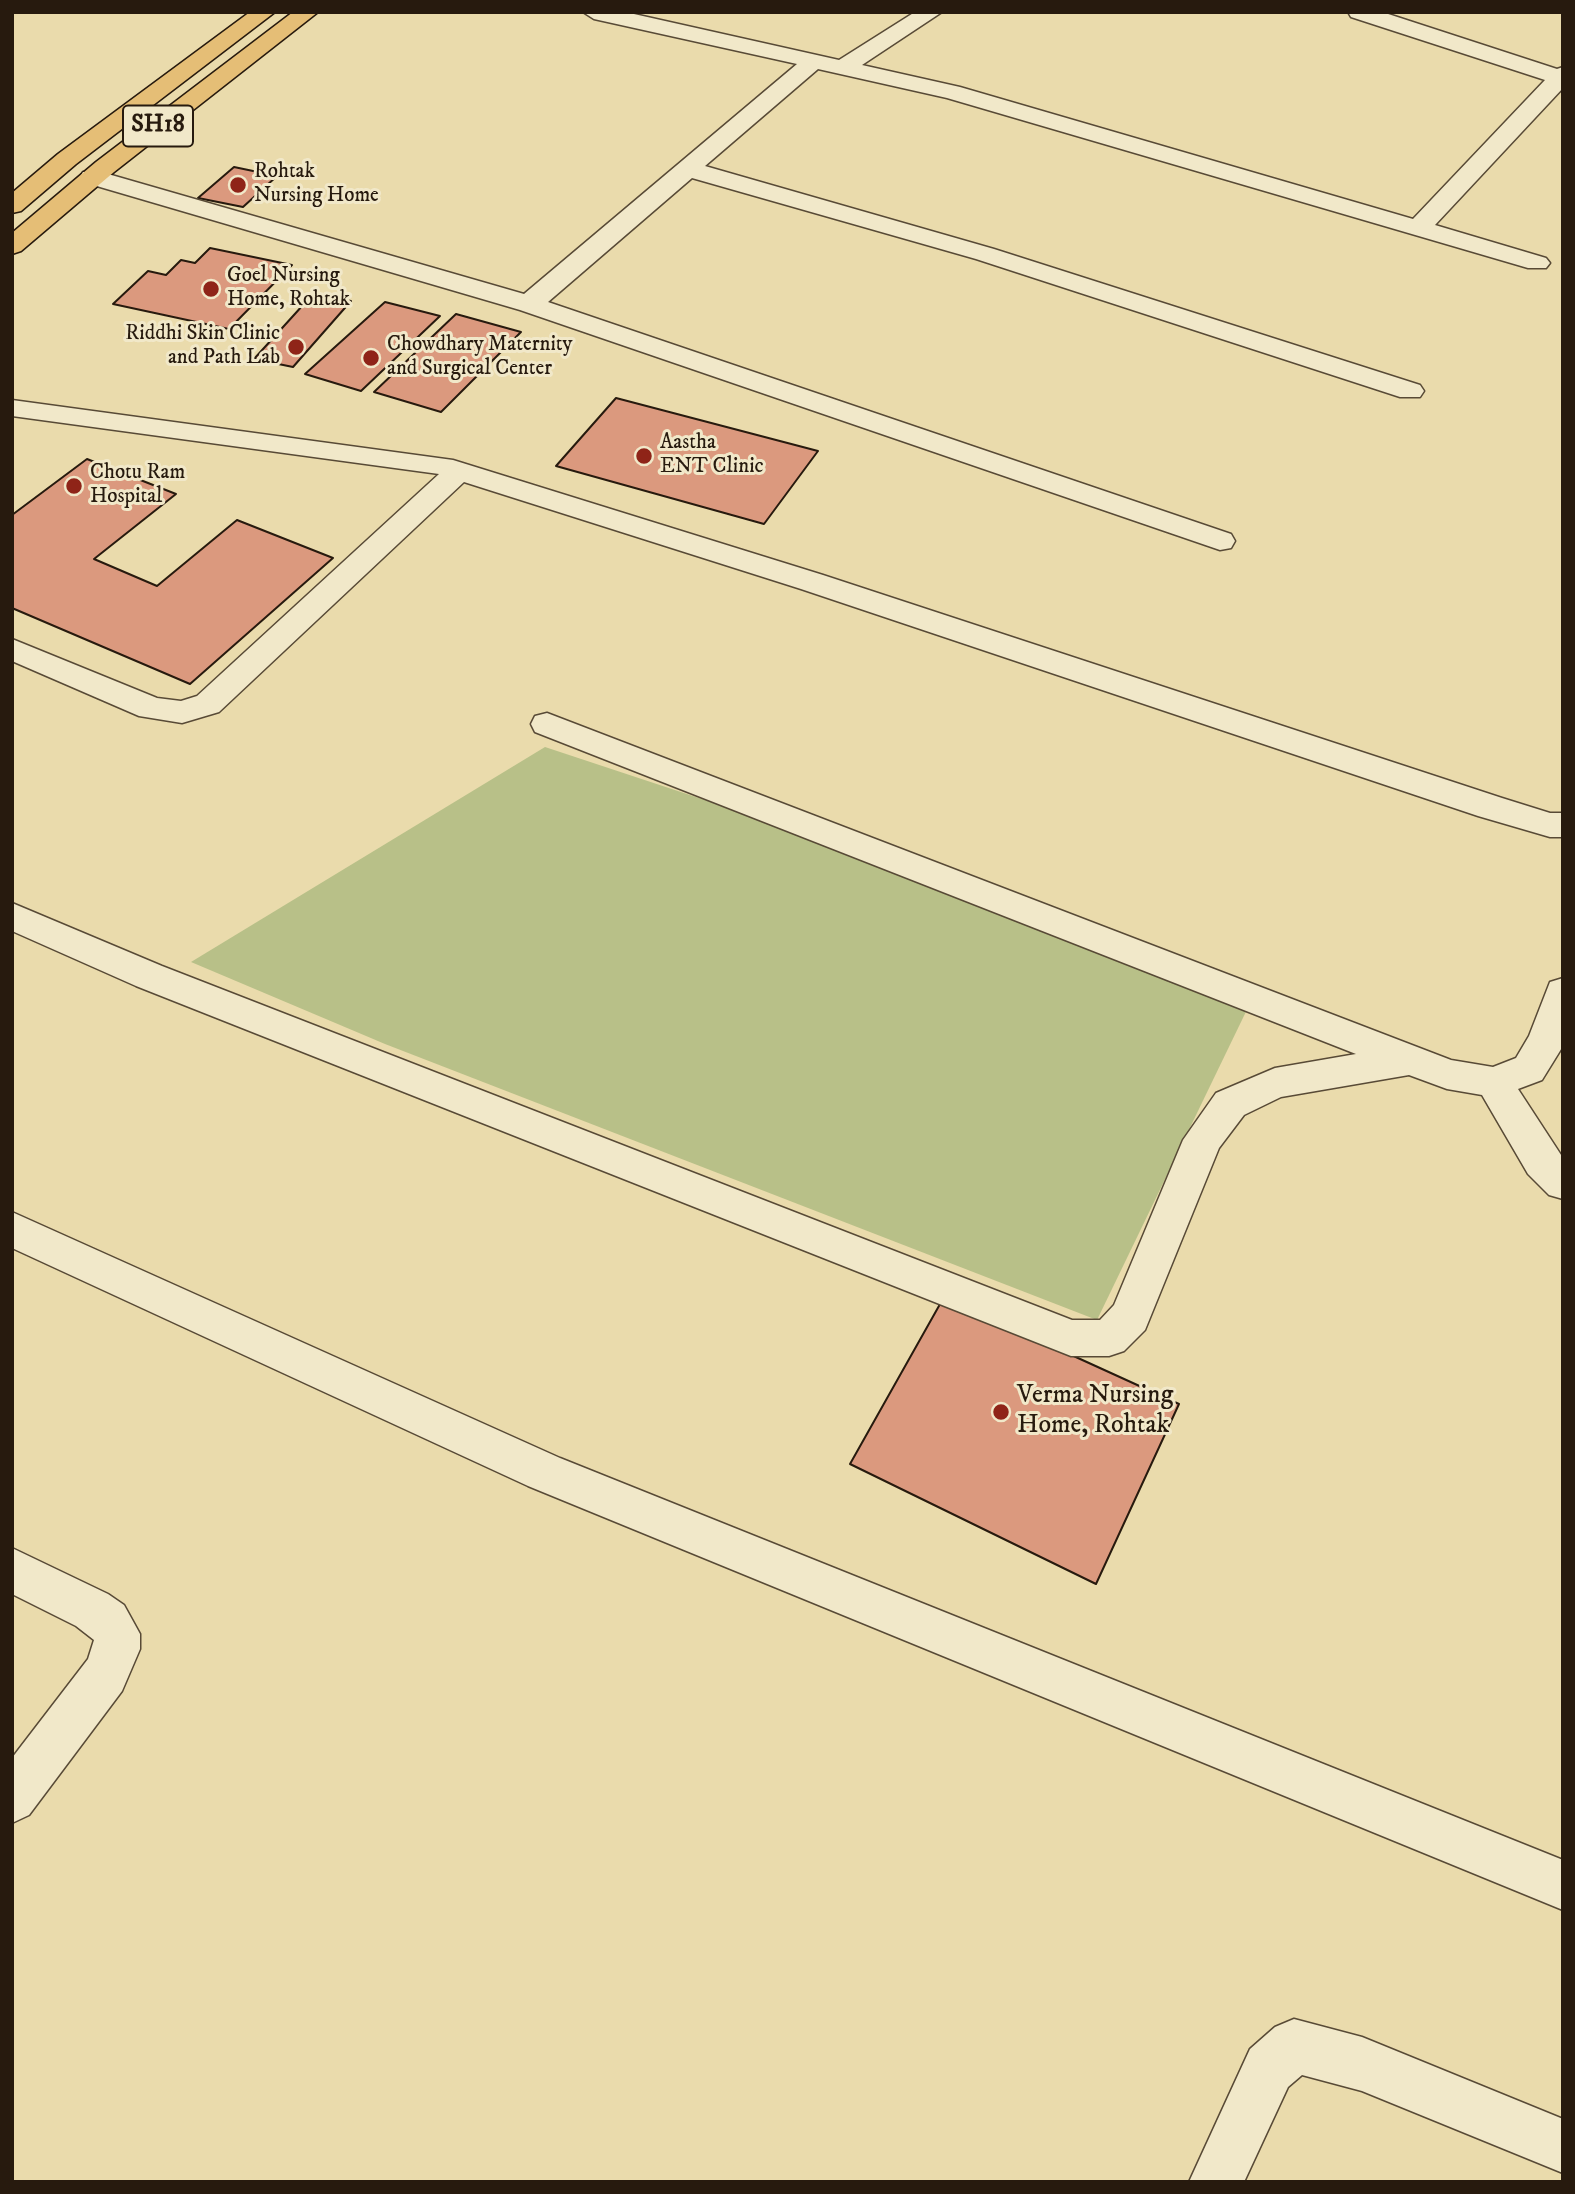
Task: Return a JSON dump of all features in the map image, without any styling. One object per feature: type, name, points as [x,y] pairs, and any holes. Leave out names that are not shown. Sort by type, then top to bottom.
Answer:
[{"type":"main road","name":"SH18","points":[[12,206],[67,159],[264,12]]},
{"type":"main road","points":[[12,237],[163,111],[294,12]]},
{"type":"main road","name":"SH18","points":[[12,246],[92,177],[307,12]]},
{"type":"street","points":[[594,12],[953,92],[1537,263]]},
{"type":"street","points":[[842,68],[931,12]]},
{"type":"street","points":[[1359,12],[1562,76],[1418,228]]},
{"type":"street","points":[[529,304],[814,61]]},
{"type":"street","points":[[689,169],[985,254],[1410,391]]},
{"type":"street","points":[[92,177],[529,304],[1220,541]]},
{"type":"street","points":[[12,408],[443,466],[812,582],[1490,807],[1550,825],[1563,825]]},
{"type":"street","points":[[12,649],[151,708],[182,712],[208,704],[459,471]]},
{"type":"street","points":[[547,724],[1406,1061],[1447,1074],[1494,1082],[1529,1069],[1547,1040],[1563,992]]},
{"type":"street","points":[[12,916],[149,976],[1071,1338],[1109,1338],[1130,1317],[1203,1140],[1230,1104],[1275,1083],[1406,1061]]},
{"type":"street","points":[[1494,1082],[1542,1164],[1563,1183]]},
{"type":"street","points":[[12,1229],[544,1472],[1563,1885]]},
{"type":"street","points":[[12,1570],[92,1610],[108,1621],[117,1634],[117,1649],[104,1675],[12,1798]]},
{"type":"street","points":[[1216,2182],[1269,2068],[1294,2046],[1362,2064],[1563,2146]]},
{"type":"green space","points":[[545,747],[1191,961],[1255,993],[1097,1320],[385,1044],[191,962]]},
{"type":"building","points":[[234,167],[277,176],[243,207],[198,198]]},
{"type":"building","points":[[210,248],[292,265],[229,329],[113,304],[148,271],[166,275],[181,260],[195,263]]},
{"type":"building","points":[[313,294],[351,301],[293,367],[254,359]]},
{"type":"building","points":[[385,302],[440,316],[361,391],[305,374]]},
{"type":"building","points":[[456,314],[521,332],[441,412],[374,392]]},
{"type":"building","points":[[616,398],[818,451],[764,524],[556,466]]},
{"type":"building","points":[[87,459],[176,494],[94,559],[157,586],[237,520],[333,558],[190,684],[12,608],[12,515]]},
{"type":"building","points":[[944,1297],[1179,1404],[1096,1584],[850,1464]]},
{"type":"place","name":"Rohtak Nursing Home","points":[[238,185]]},
{"type":"place","name":"Goel Nursing Home, Rohtak","points":[[211,289]]},
{"type":"place","name":"Riddhi Skin Clinic and Path Lab","points":[[296,347]]},
{"type":"place","name":"Chowdhary Maternity and Surgical Center","points":[[371,358]]},
{"type":"place","name":"Aastha ENT Clinic","points":[[644,456]]},
{"type":"place","name":"Chotu Ram Hospital","points":[[74,486]]},
{"type":"place","name":"Verma Nursing Home, Rohtak","points":[[1001,1412]]}]
